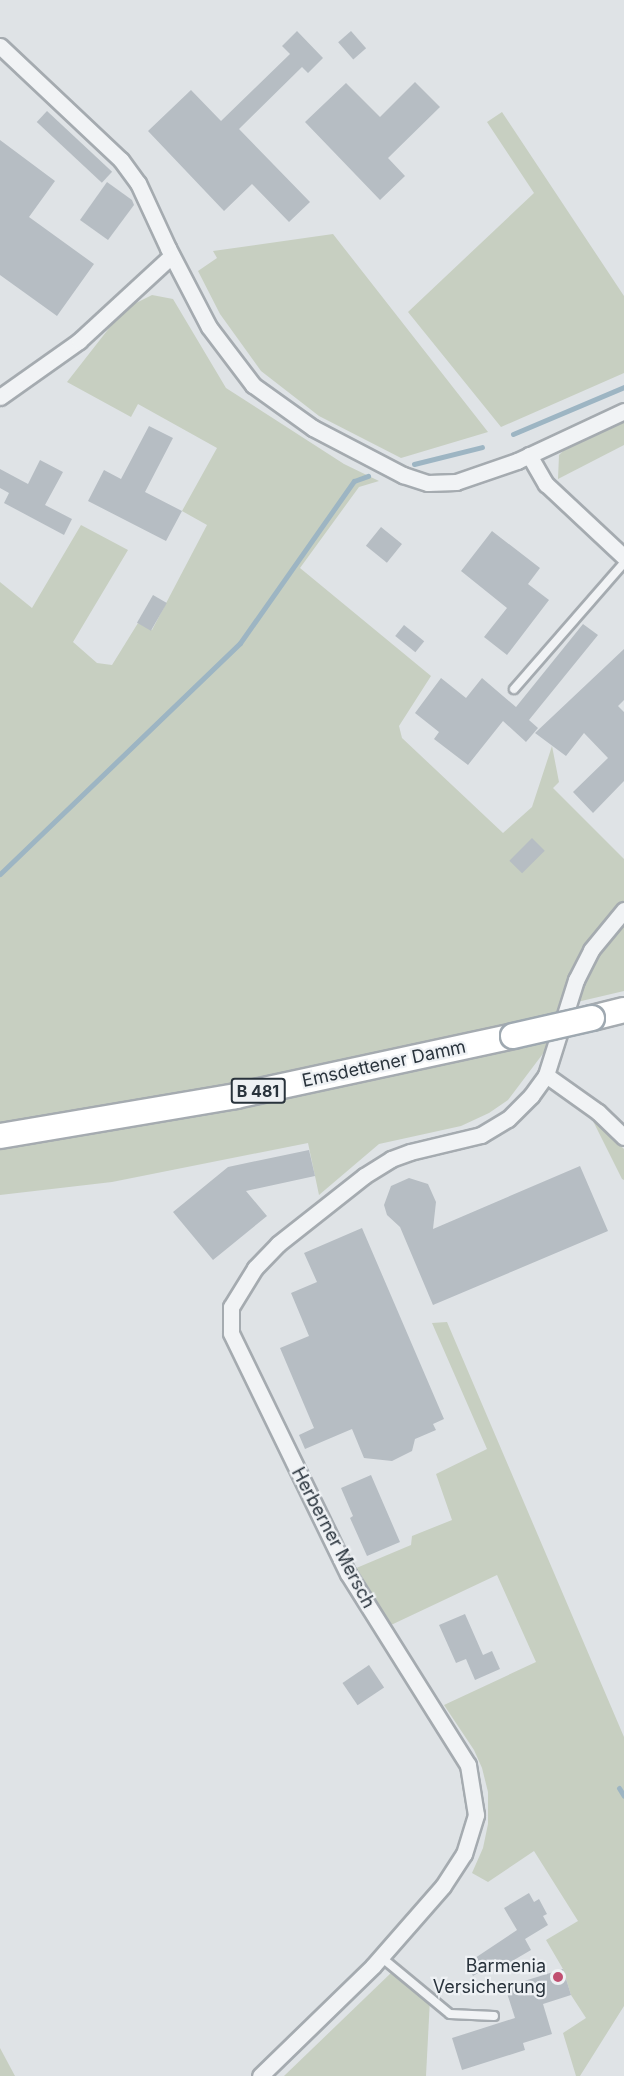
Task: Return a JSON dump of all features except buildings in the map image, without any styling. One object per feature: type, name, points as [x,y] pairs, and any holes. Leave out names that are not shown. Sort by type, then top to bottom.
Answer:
[{"type":"main road","name":"Emsdettener Damm","points":[[0,1136],[236,1096],[624,1010]]},
{"type":"street","points":[[0,46],[121,160],[138,183],[171,255],[209,327],[253,386],[313,428],[403,475],[428,483],[456,482],[528,455],[624,411]]},
{"type":"street","points":[[0,398],[79,341],[171,255]]},
{"type":"street","points":[[528,455],[546,484],[624,557]]},
{"type":"street","name":"Herberner Mersch","points":[[260,2076],[381,1957],[443,1886],[464,1854],[476,1815],[468,1765],[348,1574],[231,1333],[231,1307],[255,1268],[278,1244],[364,1176],[391,1159],[410,1152],[481,1135],[508,1119],[531,1096],[546,1075],[576,980],[591,950],[624,909]]},
{"type":"street","points":[[546,1075],[598,1112],[624,1137]]},
{"type":"lane","points":[[514,689],[624,563]]},
{"type":"lane","points":[[381,1957],[450,2014],[494,2016]]},
{"type":"shaded area","points":[[502,112],[624,296],[624,373],[501,427],[408,312],[534,193],[487,122]]},
{"type":"shaded area","points":[[333,234],[488,432],[401,458],[319,416],[261,371],[220,314],[198,271],[217,258],[213,251]]},
{"type":"shaded area","points":[[152,295],[173,299],[226,388],[344,464],[379,481],[359,487],[300,568],[431,676],[399,726],[402,738],[503,833],[532,807],[552,746],[559,782],[553,788],[624,859],[624,991],[560,1006],[548,1047],[508,1100],[489,1113],[461,1126],[379,1144],[319,1195],[308,1143],[112,1182],[0,1195],[0,582],[32,608],[81,525],[128,550],[73,642],[97,663],[112,665],[138,623],[152,630],[207,525],[182,511],[217,448],[138,404],[131,417],[67,382],[124,309]]},
{"type":"shaded area","points":[[624,422],[624,445],[558,479],[559,455],[571,443]]},
{"type":"shaded area","points":[[592,1119],[624,1149],[624,1180],[622,1179]]},
{"type":"shaded area","points":[[447,1322],[624,1737],[624,2006],[580,2076],[576,2076],[563,2033],[586,2018],[571,1995],[563,1969],[546,1940],[578,1921],[534,1851],[488,1882],[472,1873],[483,1848],[488,1824],[488,1792],[482,1768],[474,1750],[444,1705],[536,1662],[497,1575],[391,1625],[354,1569],[411,1545],[412,1536],[452,1520],[436,1474],[487,1449],[432,1323]]},
{"type":"shaded area","points":[[393,1971],[430,1999],[426,2076],[284,2076]]},
{"type":"shaded area","points":[[0,2048],[15,2076],[0,2076]]},
{"type":"waterway","points":[[513,434],[624,387]]},
{"type":"waterway","points":[[414,464],[482,447]]},
{"type":"waterway","points":[[0,874],[240,643],[354,481],[368,476]]},
{"type":"waterway","points":[[619,1788],[624,1796]]},
{"type":"place","name":"Barmenia Versicherung","points":[[558,1977]]}]
